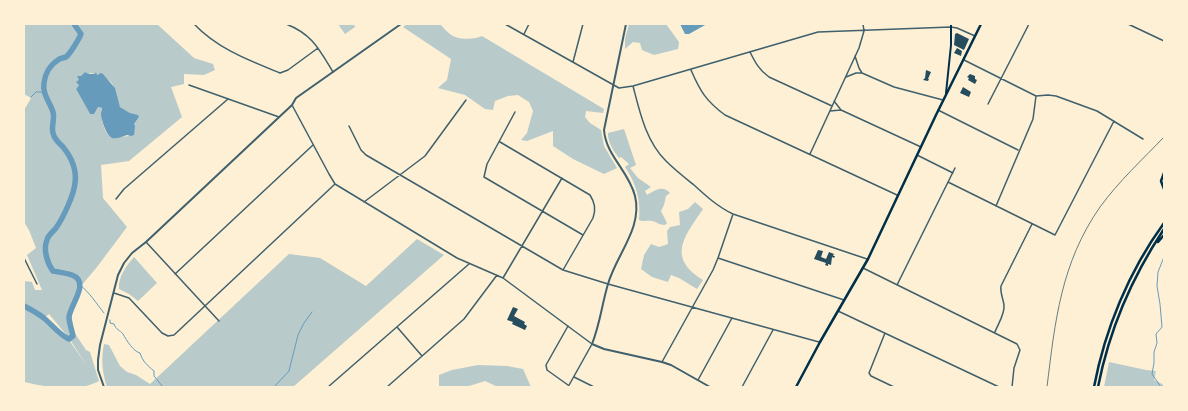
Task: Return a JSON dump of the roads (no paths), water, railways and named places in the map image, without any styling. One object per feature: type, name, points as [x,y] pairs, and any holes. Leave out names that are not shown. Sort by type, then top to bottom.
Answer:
[{"type":"main road","points":[[796,387],[868,259],[946,92],[964,60],[981,24]]},
{"type":"main road","points":[[946,92],[951,45],[951,25]]},
{"type":"main road","points":[[1164,173],[1161,180],[1164,189]]},
{"type":"main road","points":[[1094,387],[1102,351],[1121,300],[1137,266],[1164,223]]},
{"type":"main road","points":[[1098,387],[1106,353],[1123,304],[1145,260],[1164,229]]},
{"type":"main road","points":[[1153,247],[1164,235]]},
{"type":"street","points":[[194,24],[203,34],[227,50],[280,73],[288,70],[318,48]]},
{"type":"street","points":[[286,24],[306,34],[318,48],[333,72]]},
{"type":"street","points":[[104,387],[98,370],[98,360],[118,275],[124,263],[132,253],[146,242],[292,105],[296,98],[401,24]]},
{"type":"street","points":[[505,24],[619,88],[632,86],[818,32],[906,29],[951,25],[975,36]]},
{"type":"street","points":[[524,34],[529,24]]},
{"type":"street","points":[[573,62],[583,24]]},
{"type":"street","points":[[568,326],[546,365],[547,370],[568,386],[592,344],[614,265],[633,229],[637,214],[634,190],[608,147],[605,137],[605,123],[626,24]]},
{"type":"street","points":[[810,154],[855,56],[864,31],[863,24]]},
{"type":"street","points":[[988,104],[1029,24]]},
{"type":"street","points":[[1128,24],[1164,42]]},
{"type":"street","points":[[905,25],[906,29]]},
{"type":"street","points":[[750,52],[762,72],[769,77],[832,106]]},
{"type":"street","points":[[855,56],[858,68],[862,73]]},
{"type":"street","points":[[964,60],[1036,96],[1056,96],[1097,111],[1143,139]]},
{"type":"street","points":[[691,69],[699,89],[713,106],[725,115],[897,195]]},
{"type":"street","points":[[846,77],[856,73],[862,73],[894,87],[943,100]]},
{"type":"street","points":[[189,85],[279,117]]},
{"type":"street","points":[[632,86],[644,126],[653,144],[665,160],[713,202],[733,214],[868,259]]},
{"type":"street","points":[[996,206],[1033,119],[1036,96]]},
{"type":"street","points":[[116,199],[124,189],[228,99]]},
{"type":"street","points":[[364,202],[425,156],[466,100]]},
{"type":"street","points":[[834,101],[841,110]]},
{"type":"street","points":[[292,105],[335,184],[457,258],[503,278],[592,344],[604,349],[662,362],[710,387]]},
{"type":"street","points":[[830,111],[841,110],[921,147]]},
{"type":"street","points":[[938,110],[1019,151]]},
{"type":"street","points":[[515,112],[487,164],[484,177],[583,235]]},
{"type":"street","points":[[948,182],[1055,235],[1114,121]]},
{"type":"street","points":[[349,126],[363,153],[563,270],[608,284],[820,342]]},
{"type":"street","points":[[500,142],[590,195],[594,201],[595,210],[593,218],[563,270]]},
{"type":"street","points":[[175,274],[313,145]]},
{"type":"street","points":[[917,155],[953,173]]},
{"type":"street","points":[[897,285],[955,168]]},
{"type":"street","points":[[503,278],[562,178]]},
{"type":"street","points":[[114,293],[129,298],[162,333],[168,336],[174,335],[335,184]]},
{"type":"street","points":[[662,362],[718,258],[733,214]]},
{"type":"street","points":[[995,332],[1004,312],[1000,292],[1001,286],[1032,224]]},
{"type":"street","points":[[146,242],[219,321]]},
{"type":"street","points":[[24,258],[37,284]]},
{"type":"street","points":[[718,258],[844,300]]},
{"type":"street","points":[[328,387],[469,264]]},
{"type":"street","points":[[863,268],[1017,344],[1020,347],[1020,351],[1014,368],[1012,387]]},
{"type":"street","points":[[387,387],[464,320],[497,275]]},
{"type":"street","points":[[838,310],[999,387]]},
{"type":"street","points":[[698,380],[732,318]]},
{"type":"street","points":[[396,327],[422,356]]},
{"type":"street","points":[[742,387],[773,330]]},
{"type":"street","points":[[886,333],[869,373],[871,376],[894,387]]},
{"type":"street","points":[[574,377],[594,387]]},
{"type":"water","points":[[680,24],[707,24],[689,34],[685,34]]},
{"type":"water","points":[[85,72],[95,74],[96,72],[97,75],[101,73],[103,74],[115,88],[120,107],[130,113],[138,115],[139,117],[134,124],[134,135],[112,138],[108,135],[103,124],[101,114],[102,108],[98,107],[94,114],[90,114],[76,89],[79,85],[76,82],[79,80],[77,76],[81,76]]},
{"type":"waterway","points":[[24,306],[43,317],[66,338],[69,339],[73,336],[69,317],[80,288],[80,283],[77,278],[72,275],[53,271],[47,260],[45,248],[48,237],[59,224],[65,213],[74,188],[75,173],[69,155],[54,135],[52,128],[54,117],[53,112],[45,94],[44,87],[45,76],[50,67],[59,59],[68,55],[81,34],[74,24]]},
{"type":"waterway","points":[[31,97],[36,92],[44,92]]},
{"type":"waterway","points":[[1161,387],[1152,374],[1154,352],[1157,343],[1156,334],[1162,327],[1157,286],[1158,272],[1164,257]]},
{"type":"waterway","points":[[80,285],[104,313]]},
{"type":"waterway","points":[[274,387],[289,371],[298,335],[312,312]]},
{"type":"waterway","points":[[110,320],[110,323],[114,324],[123,334],[128,343],[140,353],[142,359],[154,371],[154,376],[163,387]]},
{"type":"railway","points":[[1047,387],[1057,316],[1068,271],[1076,249],[1087,228],[1107,197],[1164,137]]}]
